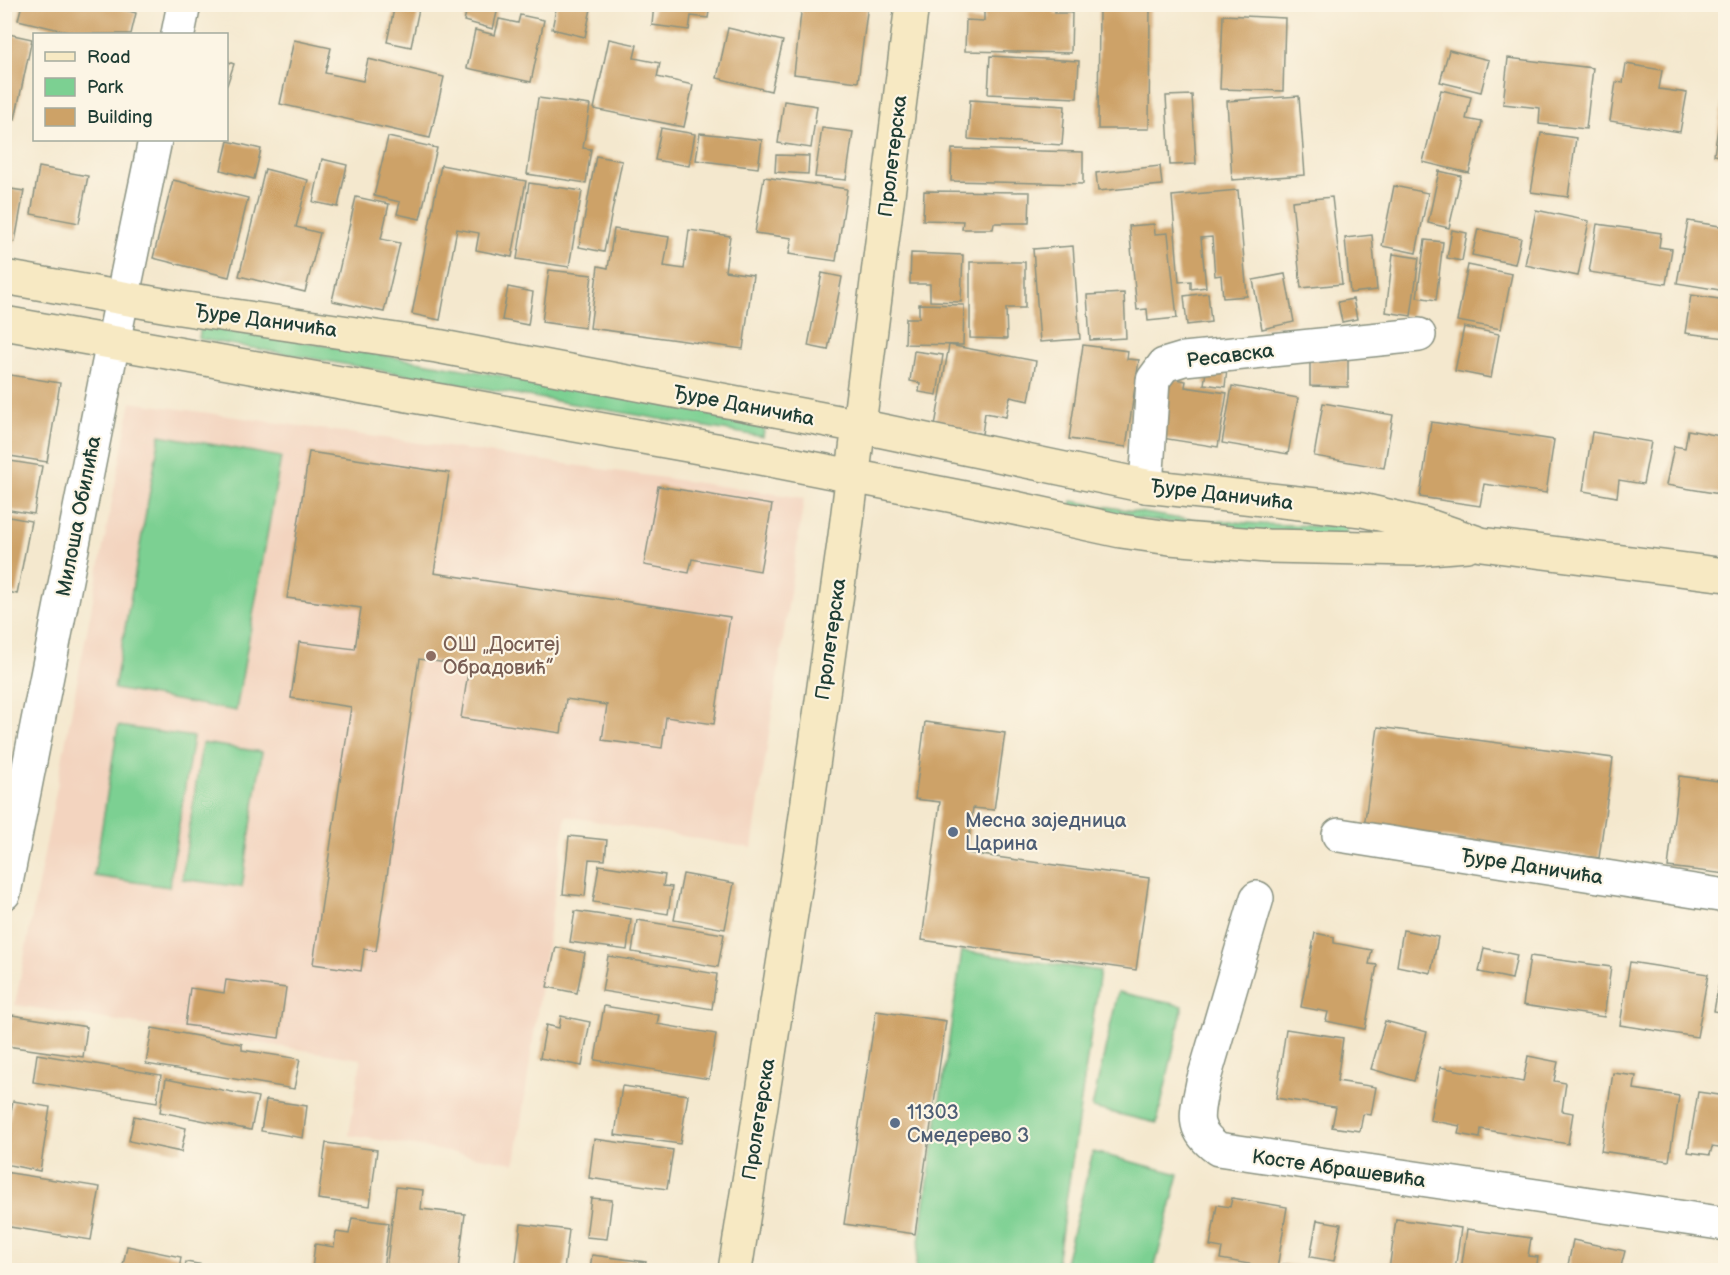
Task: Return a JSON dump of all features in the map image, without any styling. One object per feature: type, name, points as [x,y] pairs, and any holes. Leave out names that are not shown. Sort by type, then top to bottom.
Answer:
[{"type":"street","points":[[178,33],[184,4]]},
{"type":"street","name":"Пролетерска","points":[[735,1270],[802,844],[859,426],[912,4]]},
{"type":"street","name":"Милоша Обилића","points":[[4,893],[112,343],[155,141]]},
{"type":"street","name":"Ђуре Даничића","points":[[4,278],[180,308],[436,346],[859,426],[1146,486],[1362,510],[1423,524],[1481,544]]},
{"type":"street","name":"Ђуре Даничића","points":[[4,323],[710,449],[1021,509],[1120,531],[1170,538],[1267,546],[1416,549],[1481,544],[1725,575]]},
{"type":"street","name":"Ресавска","points":[[1146,486],[1154,380],[1164,365],[1184,358],[1419,335]]},
{"type":"street","name":"Ђуре Даничића","points":[[1339,835],[1725,896]]},
{"type":"street","name":"Косте Абрашевића","points":[[1257,898],[1203,1082],[1198,1111],[1198,1130],[1218,1149],[1725,1224]]},
{"type":"shaded area","name":"ОШ „Доситеј Обрадовић”","points":[[131,402],[804,498],[752,848],[566,816],[515,1163],[349,1135],[361,1059],[15,1005]]},
{"type":"green space","points":[[201,324],[765,421],[763,437],[199,339]]},
{"type":"green space","points":[[160,435],[281,457],[236,711],[114,689]]},
{"type":"green space","points":[[1072,501],[1175,518],[1318,526],[1347,524],[1347,536],[1315,540],[1069,510]]},
{"type":"green space","points":[[118,726],[193,737],[169,887],[94,876]]},
{"type":"green space","points":[[202,743],[262,752],[242,887],[182,879]]},
{"type":"green space","points":[[962,951],[1100,971],[1056,1270],[915,1270]]},
{"type":"green space","points":[[1118,992],[1183,1006],[1157,1123],[1092,1108]]},
{"type":"green space","points":[[1093,1152],[1179,1174],[1154,1270],[1063,1270]]},
{"type":"building","points":[[22,4],[105,4],[136,13],[131,33],[72,33],[18,20]]},
{"type":"building","points":[[395,4],[420,4],[411,47],[387,42]]},
{"type":"building","points":[[468,4],[499,4],[493,29],[464,21]]},
{"type":"building","points":[[557,4],[592,4],[585,37],[552,29]]},
{"type":"building","points":[[654,4],[710,4],[708,18],[691,16],[689,30],[652,25]]},
{"type":"building","points":[[802,4],[868,4],[858,82],[794,74]]},
{"type":"building","points":[[984,4],[1055,5],[1055,13],[1072,13],[1071,53],[965,51],[966,20],[984,21]]},
{"type":"building","points":[[1099,7],[1150,7],[1149,129],[1098,129]]},
{"type":"building","points":[[520,15],[544,20],[531,82],[467,68],[475,30],[495,35],[499,19],[518,23]]},
{"type":"building","points":[[1223,15],[1285,18],[1283,91],[1220,89]]},
{"type":"building","points":[[728,28],[783,41],[771,91],[717,78]]},
{"type":"building","points":[[4,33],[32,39],[15,119],[4,116]]},
{"type":"building","points":[[609,39],[637,45],[634,58],[660,63],[657,77],[693,85],[684,127],[594,109]]},
{"type":"building","points":[[294,40],[331,48],[325,73],[363,81],[368,59],[444,77],[430,138],[280,104]]},
{"type":"building","points":[[1449,50],[1489,60],[1481,92],[1440,82]]},
{"type":"building","points":[[990,56],[1079,61],[1077,98],[988,94]]},
{"type":"building","points":[[1508,58],[1593,68],[1586,129],[1539,124],[1540,108],[1503,104]]},
{"type":"building","points":[[228,62],[234,64],[228,82]]},
{"type":"building","points":[[1626,64],[1662,70],[1659,89],[1687,93],[1680,132],[1610,121],[1616,82],[1623,83]]},
{"type":"building","points":[[1724,89],[1726,89],[1726,157],[1714,155]]},
{"type":"building","points":[[1441,90],[1471,97],[1466,119],[1482,122],[1469,173],[1423,162]]},
{"type":"building","points":[[1192,95],[1196,164],[1170,165],[1166,96]]},
{"type":"building","points":[[1299,96],[1305,175],[1232,180],[1227,101]]},
{"type":"building","points":[[538,98],[590,105],[583,148],[591,149],[586,183],[527,174]]},
{"type":"building","points":[[970,100],[1065,106],[1062,145],[968,139]]},
{"type":"building","points":[[784,101],[817,106],[811,148],[778,143]]},
{"type":"building","points":[[661,128],[695,134],[689,166],[655,160]]},
{"type":"building","points":[[822,128],[853,132],[846,180],[815,177]]},
{"type":"building","points":[[700,133],[762,140],[758,168],[696,160]]},
{"type":"building","points":[[1541,133],[1576,138],[1568,197],[1531,192]]},
{"type":"building","points":[[388,137],[437,148],[420,219],[397,214],[400,202],[374,196]]},
{"type":"building","points":[[228,141],[261,149],[254,179],[221,170]]},
{"type":"building","points":[[952,149],[1083,152],[1083,184],[951,181]]},
{"type":"building","points":[[776,155],[809,156],[808,174],[775,172]]},
{"type":"building","points":[[596,156],[622,161],[604,252],[579,247]]},
{"type":"building","points":[[322,159],[347,165],[338,207],[313,202]]},
{"type":"building","points":[[441,165],[526,181],[512,257],[476,250],[479,233],[457,229],[440,320],[412,314]]},
{"type":"building","points":[[1160,166],[1162,185],[1098,191],[1096,173]]},
{"type":"building","points":[[39,167],[88,176],[79,223],[31,214]]},
{"type":"building","points":[[265,169],[308,180],[296,227],[320,233],[305,292],[239,276]]},
{"type":"building","points":[[1439,171],[1461,176],[1449,228],[1428,223]]},
{"type":"building","points":[[764,177],[847,189],[836,261],[789,254],[792,238],[755,233]]},
{"type":"building","points":[[173,180],[248,198],[229,277],[153,258]]},
{"type":"building","points":[[529,183],[582,191],[569,267],[517,259]]},
{"type":"building","points":[[1394,186],[1428,193],[1416,253],[1382,246]]},
{"type":"building","points":[[4,188],[24,191],[15,242],[4,240]]},
{"type":"building","points":[[1238,190],[1247,296],[1223,298],[1221,275],[1215,276],[1212,237],[1201,238],[1206,287],[1191,289],[1191,281],[1179,282],[1172,196]]},
{"type":"building","points":[[924,191],[1030,192],[1029,223],[994,223],[993,229],[962,229],[963,221],[923,220]]},
{"type":"building","points":[[356,197],[389,204],[381,239],[400,243],[384,312],[332,301]]},
{"type":"building","points":[[1332,197],[1342,284],[1301,288],[1292,201]]},
{"type":"building","points":[[1536,210],[1589,221],[1578,276],[1525,265]]},
{"type":"building","points":[[1688,221],[1726,227],[1726,291],[1677,283]]},
{"type":"building","points":[[1154,224],[1155,234],[1168,233],[1177,318],[1148,321],[1147,309],[1137,310],[1129,226]]},
{"type":"building","points":[[1597,224],[1661,233],[1659,247],[1672,249],[1666,284],[1589,272]]},
{"type":"building","points":[[614,229],[669,237],[664,266],[684,269],[689,230],[730,236],[725,271],[753,275],[743,349],[590,328],[598,266],[608,268]]},
{"type":"building","points":[[1478,229],[1521,238],[1515,264],[1472,255]]},
{"type":"building","points":[[1452,230],[1467,233],[1462,261],[1447,258]]},
{"type":"building","points":[[1372,235],[1377,290],[1350,293],[1345,238]]},
{"type":"building","points":[[1425,240],[1443,242],[1436,300],[1417,297]]},
{"type":"building","points":[[1073,246],[1080,339],[1040,342],[1033,249]]},
{"type":"building","points":[[911,253],[963,255],[961,302],[930,301],[930,284],[910,284]]},
{"type":"building","points":[[1393,254],[1419,258],[1411,316],[1386,312]]},
{"type":"building","points":[[970,262],[1025,262],[1025,308],[1006,308],[1007,339],[970,338]]},
{"type":"building","points":[[1468,265],[1512,274],[1501,329],[1457,321]]},
{"type":"building","points":[[549,270],[592,275],[585,328],[542,322]]},
{"type":"building","points":[[822,273],[842,277],[828,350],[808,346]]},
{"type":"building","points":[[1285,274],[1294,322],[1262,329],[1253,280]]},
{"type":"building","points":[[508,287],[533,292],[528,325],[502,320]]},
{"type":"building","points":[[1124,293],[1126,338],[1090,340],[1087,295]]},
{"type":"building","points":[[1208,293],[1211,322],[1187,325],[1184,296]]},
{"type":"building","points":[[1691,295],[1726,300],[1726,338],[1685,333]]},
{"type":"building","points":[[1353,299],[1357,319],[1342,322],[1338,302]]},
{"type":"building","points":[[919,304],[964,305],[963,345],[905,344],[906,318],[919,318]]},
{"type":"building","points":[[1464,327],[1499,334],[1491,378],[1455,371]]},
{"type":"building","points":[[949,345],[1036,361],[1029,401],[1010,397],[1006,417],[985,413],[982,434],[935,426]]},
{"type":"building","points":[[1083,345],[1128,351],[1127,359],[1139,360],[1126,447],[1069,439]]},
{"type":"building","points":[[914,351],[943,355],[937,395],[919,392],[920,383],[910,381]]},
{"type":"building","points":[[1310,359],[1348,360],[1348,387],[1310,386]]},
{"type":"building","points":[[1207,366],[1227,369],[1225,387],[1204,384]]},
{"type":"building","points":[[4,374],[60,383],[47,462],[4,455]]},
{"type":"building","points":[[1164,377],[1186,381],[1185,387],[1227,393],[1218,447],[1155,437]]},
{"type":"building","points":[[1232,386],[1298,398],[1288,454],[1222,443]]},
{"type":"building","points":[[1323,403],[1393,415],[1384,468],[1314,456]]},
{"type":"building","points":[[1431,422],[1554,440],[1546,493],[1484,484],[1480,506],[1420,497]]},
{"type":"building","points":[[1688,430],[1726,437],[1726,495],[1666,485],[1674,446],[1685,448]]},
{"type":"building","points":[[1592,432],[1651,442],[1643,484],[1619,480],[1617,497],[1583,491]]},
{"type":"building","points":[[309,452],[449,473],[434,573],[730,617],[714,724],[666,717],[662,748],[602,740],[607,705],[566,699],[561,733],[461,718],[469,666],[419,659],[376,951],[364,949],[361,971],[313,964],[351,707],[291,698],[299,642],[355,649],[361,608],[287,598]]},
{"type":"building","points":[[4,460],[42,466],[34,514],[4,509]]},
{"type":"building","points":[[658,486],[772,505],[760,571],[692,559],[689,573],[644,565]]},
{"type":"building","points":[[4,516],[31,521],[17,594],[4,591]]},
{"type":"building","name":"Месна заједница Царина","points":[[925,722],[1005,733],[994,810],[973,808],[967,853],[1149,878],[1136,970],[922,940],[940,802],[915,799]]},
{"type":"building","points":[[1378,727],[1613,758],[1599,858],[1364,827]]},
{"type":"building","points":[[1679,776],[1726,782],[1726,874],[1668,867]]},
{"type":"building","points":[[569,836],[607,840],[605,860],[589,859],[585,896],[563,894]]},
{"type":"building","points":[[599,865],[665,875],[663,886],[672,887],[668,914],[593,902]]},
{"type":"building","points":[[683,874],[734,883],[725,929],[674,920]]},
{"type":"building","points":[[575,911],[631,919],[627,950],[570,942]]},
{"type":"building","points":[[637,920],[724,934],[718,967],[632,952]]},
{"type":"building","points":[[1403,930],[1438,937],[1431,973],[1397,966]]},
{"type":"building","points":[[1315,933],[1334,937],[1334,943],[1372,950],[1369,964],[1377,965],[1365,1029],[1326,1021],[1328,1012],[1301,1007]]},
{"type":"building","points":[[556,947],[585,953],[577,993],[547,987]]},
{"type":"building","points":[[1484,948],[1517,955],[1512,979],[1479,972]]},
{"type":"building","points":[[608,956],[717,974],[712,1009],[602,991]]},
{"type":"building","points":[[1530,956],[1611,967],[1604,1017],[1523,1005]]},
{"type":"building","points":[[1630,962],[1708,974],[1697,1037],[1620,1025]]},
{"type":"building","points":[[226,980],[286,988],[279,1038],[185,1025],[190,988],[224,993]]},
{"type":"building","points":[[1719,983],[1726,985],[1726,1013],[1714,1011]]},
{"type":"building","points":[[604,1006],[659,1015],[657,1024],[716,1034],[709,1079],[595,1060]]},
{"type":"building","name":"11303 Смедерево 3","points":[[876,1011],[946,1021],[915,1234],[844,1224]]},
{"type":"building","points":[[12,1015],[87,1027],[83,1057],[7,1046]]},
{"type":"building","points":[[561,1016],[590,1022],[582,1066],[540,1058],[546,1025],[559,1028]]},
{"type":"building","points":[[1385,1021],[1427,1032],[1414,1081],[1371,1069]]},
{"type":"building","points":[[152,1028],[242,1044],[242,1050],[300,1059],[294,1089],[146,1064]]},
{"type":"building","points":[[1286,1029],[1343,1038],[1337,1081],[1376,1087],[1371,1115],[1363,1114],[1360,1131],[1332,1127],[1336,1107],[1276,1098]]},
{"type":"building","points":[[37,1054],[161,1075],[157,1102],[33,1082]]},
{"type":"building","points":[[1528,1056],[1558,1062],[1554,1081],[1566,1083],[1562,1111],[1573,1113],[1568,1144],[1481,1129],[1480,1138],[1458,1134],[1460,1126],[1430,1120],[1440,1067],[1523,1082]]},
{"type":"building","points":[[1613,1073],[1636,1076],[1634,1089],[1679,1096],[1669,1161],[1601,1151]]},
{"type":"building","points":[[166,1079],[258,1097],[251,1130],[160,1112]]},
{"type":"building","points":[[622,1086],[688,1095],[680,1144],[615,1135]]},
{"type":"building","points":[[1698,1092],[1726,1096],[1726,1149],[1712,1147],[1710,1155],[1688,1152]]},
{"type":"building","points":[[266,1100],[307,1106],[303,1138],[261,1131]]},
{"type":"building","points":[[13,1101],[50,1107],[40,1171],[4,1164],[4,1148]]},
{"type":"building","points":[[134,1116],[186,1128],[181,1152],[129,1141]]},
{"type":"building","points":[[594,1139],[673,1150],[667,1189],[589,1178]]},
{"type":"building","points":[[326,1143],[377,1150],[370,1206],[318,1199]]},
{"type":"building","points":[[4,1172],[100,1187],[91,1240],[4,1226]]},
{"type":"building","points":[[396,1187],[423,1190],[421,1209],[465,1214],[458,1270],[386,1270]]},
{"type":"building","points":[[591,1198],[612,1200],[607,1239],[586,1237]]},
{"type":"building","points":[[1232,1198],[1287,1207],[1277,1269],[1220,1259],[1222,1248],[1210,1246],[1217,1205],[1230,1207]]},
{"type":"building","points":[[352,1218],[389,1223],[383,1270],[312,1270],[315,1244],[334,1247],[336,1232],[349,1234]]},
{"type":"building","points":[[1396,1219],[1461,1228],[1455,1270],[1389,1270]]},
{"type":"building","points":[[1317,1220],[1341,1224],[1334,1261],[1310,1257]]},
{"type":"building","points":[[521,1224],[569,1230],[564,1270],[515,1270]]},
{"type":"building","points":[[1467,1229],[1531,1238],[1528,1256],[1538,1257],[1536,1270],[1461,1270]]},
{"type":"building","points":[[1573,1240],[1625,1251],[1620,1270],[1567,1270]]},
{"type":"building","points":[[127,1246],[181,1257],[179,1270],[122,1270]]},
{"type":"building","points":[[592,1255],[646,1262],[644,1270],[590,1270]]},
{"type":"building","points":[[186,1262],[227,1269],[227,1270],[184,1270]]},
{"type":"building","points":[[1283,1264],[1310,1267],[1309,1270],[1283,1270]]},
{"type":"place","name":"ОШ „Доситеј Обрадовић”","points":[[431,656]]},
{"type":"place","name":"Месна заједница Царина","points":[[953,832]]},
{"type":"place","name":"11303 Смедерево 3","points":[[895,1123]]}]
